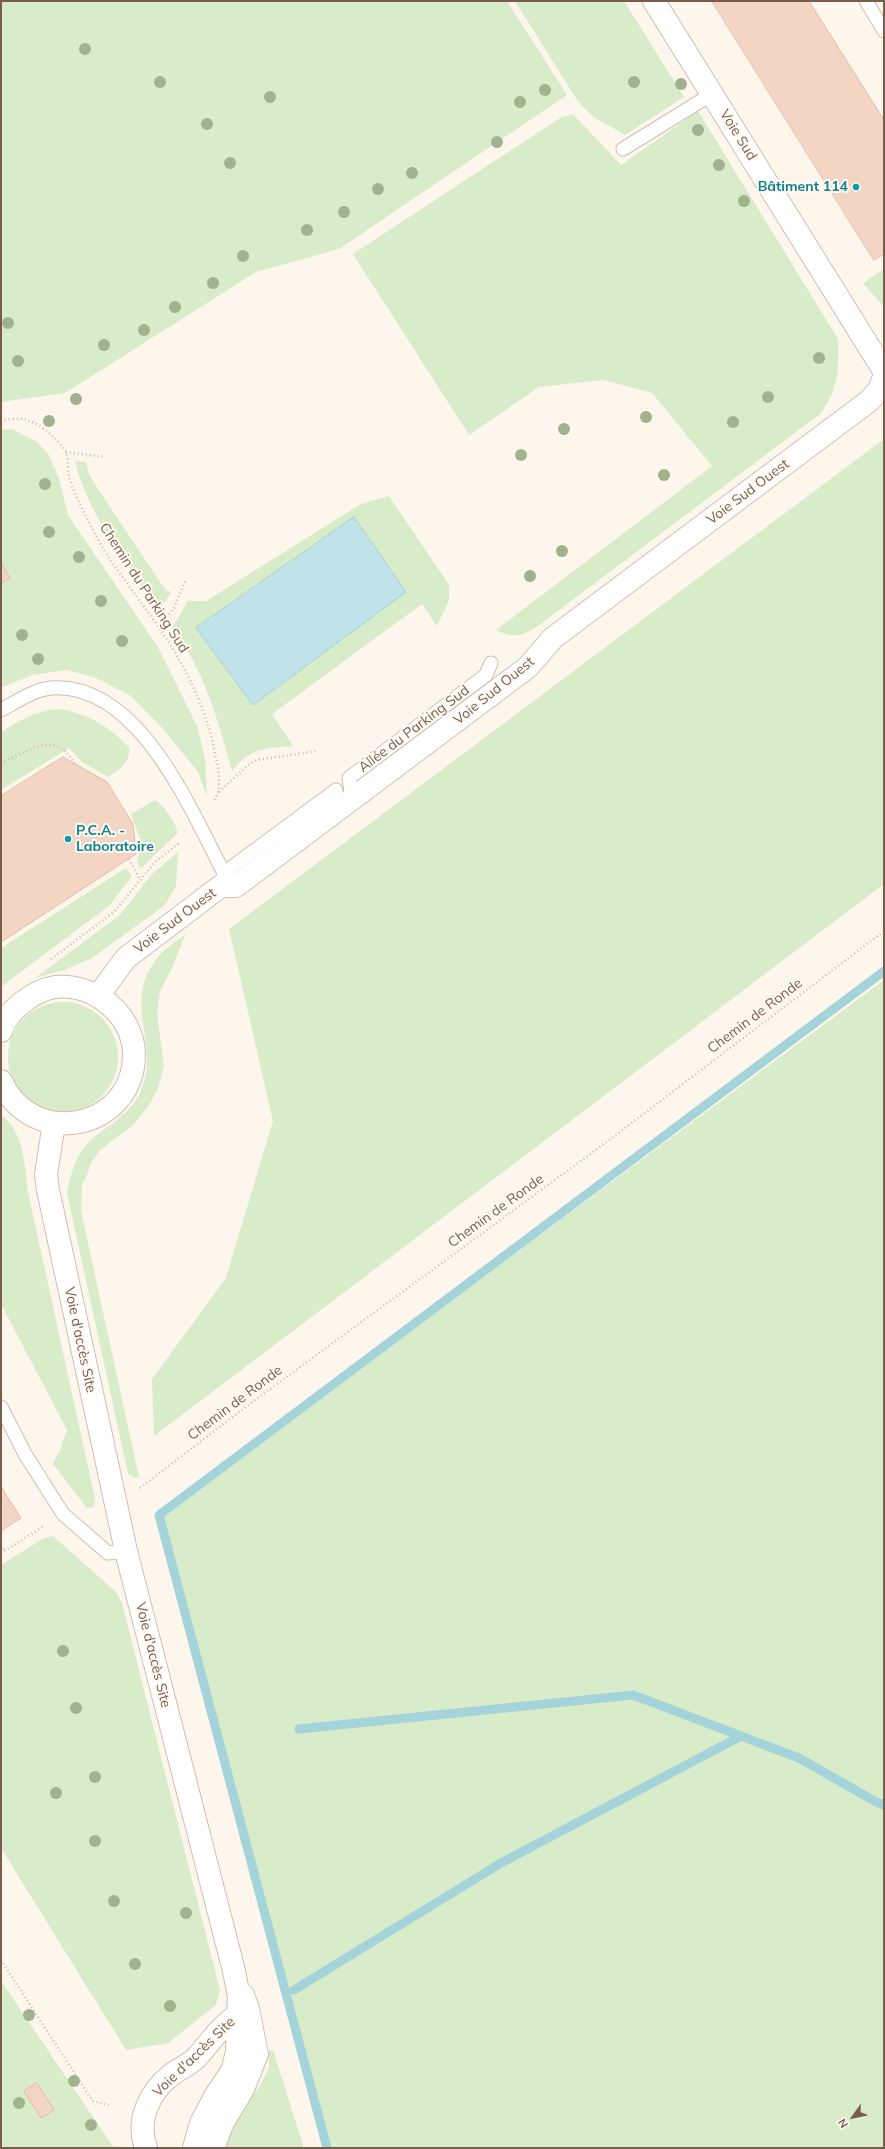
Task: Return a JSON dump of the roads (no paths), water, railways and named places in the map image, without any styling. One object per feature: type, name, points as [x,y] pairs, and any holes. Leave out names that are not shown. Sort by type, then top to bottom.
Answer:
[{"type":"street","name":"Voie Sud","points":[[654,1],[884,371]]},
{"type":"street","name":"Voie Sud Ouest","points":[[98,996],[126,958],[222,880],[236,886],[344,795],[528,667],[553,638],[869,401],[879,390],[884,377]]},
{"type":"street","points":[[1,1031],[16,1008],[34,994],[55,987],[77,988],[98,996],[112,1006],[123,1020],[131,1036],[134,1053],[132,1070],[126,1087],[116,1101],[104,1112],[88,1120],[71,1124],[54,1124],[34,1117],[18,1105],[4,1089],[1,1082]]},
{"type":"street","name":"Voie d'accès Site","points":[[54,1124],[46,1174],[48,1190],[126,1551],[234,1971],[239,1997],[238,2015],[225,2023],[194,2059],[170,2076],[150,2098],[144,2111],[143,2127],[146,2148]]},
{"type":"street","points":[[213,2148],[223,2122],[243,2089],[257,2054],[248,2009],[234,1971]]},
{"type":"street","points":[[194,2148],[201,2122],[216,2095],[232,2071],[238,2052],[238,2015]]},
{"type":"lane","points":[[866,1],[884,31]]},
{"type":"lane","points":[[623,149],[712,94]]},
{"type":"lane","name":"Allée du Parking Sud","points":[[344,795],[349,778],[486,675],[491,663]]},
{"type":"lane","points":[[1,710],[29,695],[50,688],[73,689],[103,701],[135,726],[162,758],[222,880]]},
{"type":"lane","points":[[1,1406],[25,1454],[63,1514],[108,1552],[126,1551]]},
{"type":"water","points":[[354,517],[406,592],[253,705],[196,628]]},
{"type":"waterway","points":[[327,2148],[159,1515],[884,971]]},
{"type":"waterway","points":[[299,1729],[633,1695],[799,1758],[876,1802],[884,1805]]},
{"type":"waterway","points":[[294,1990],[501,1863],[741,1736]]},
{"type":"place","name":"Bâtiment 114","points":[[856,187]]},
{"type":"place","name":"P.C.A. - Laboratoire","points":[[68,839]]}]
